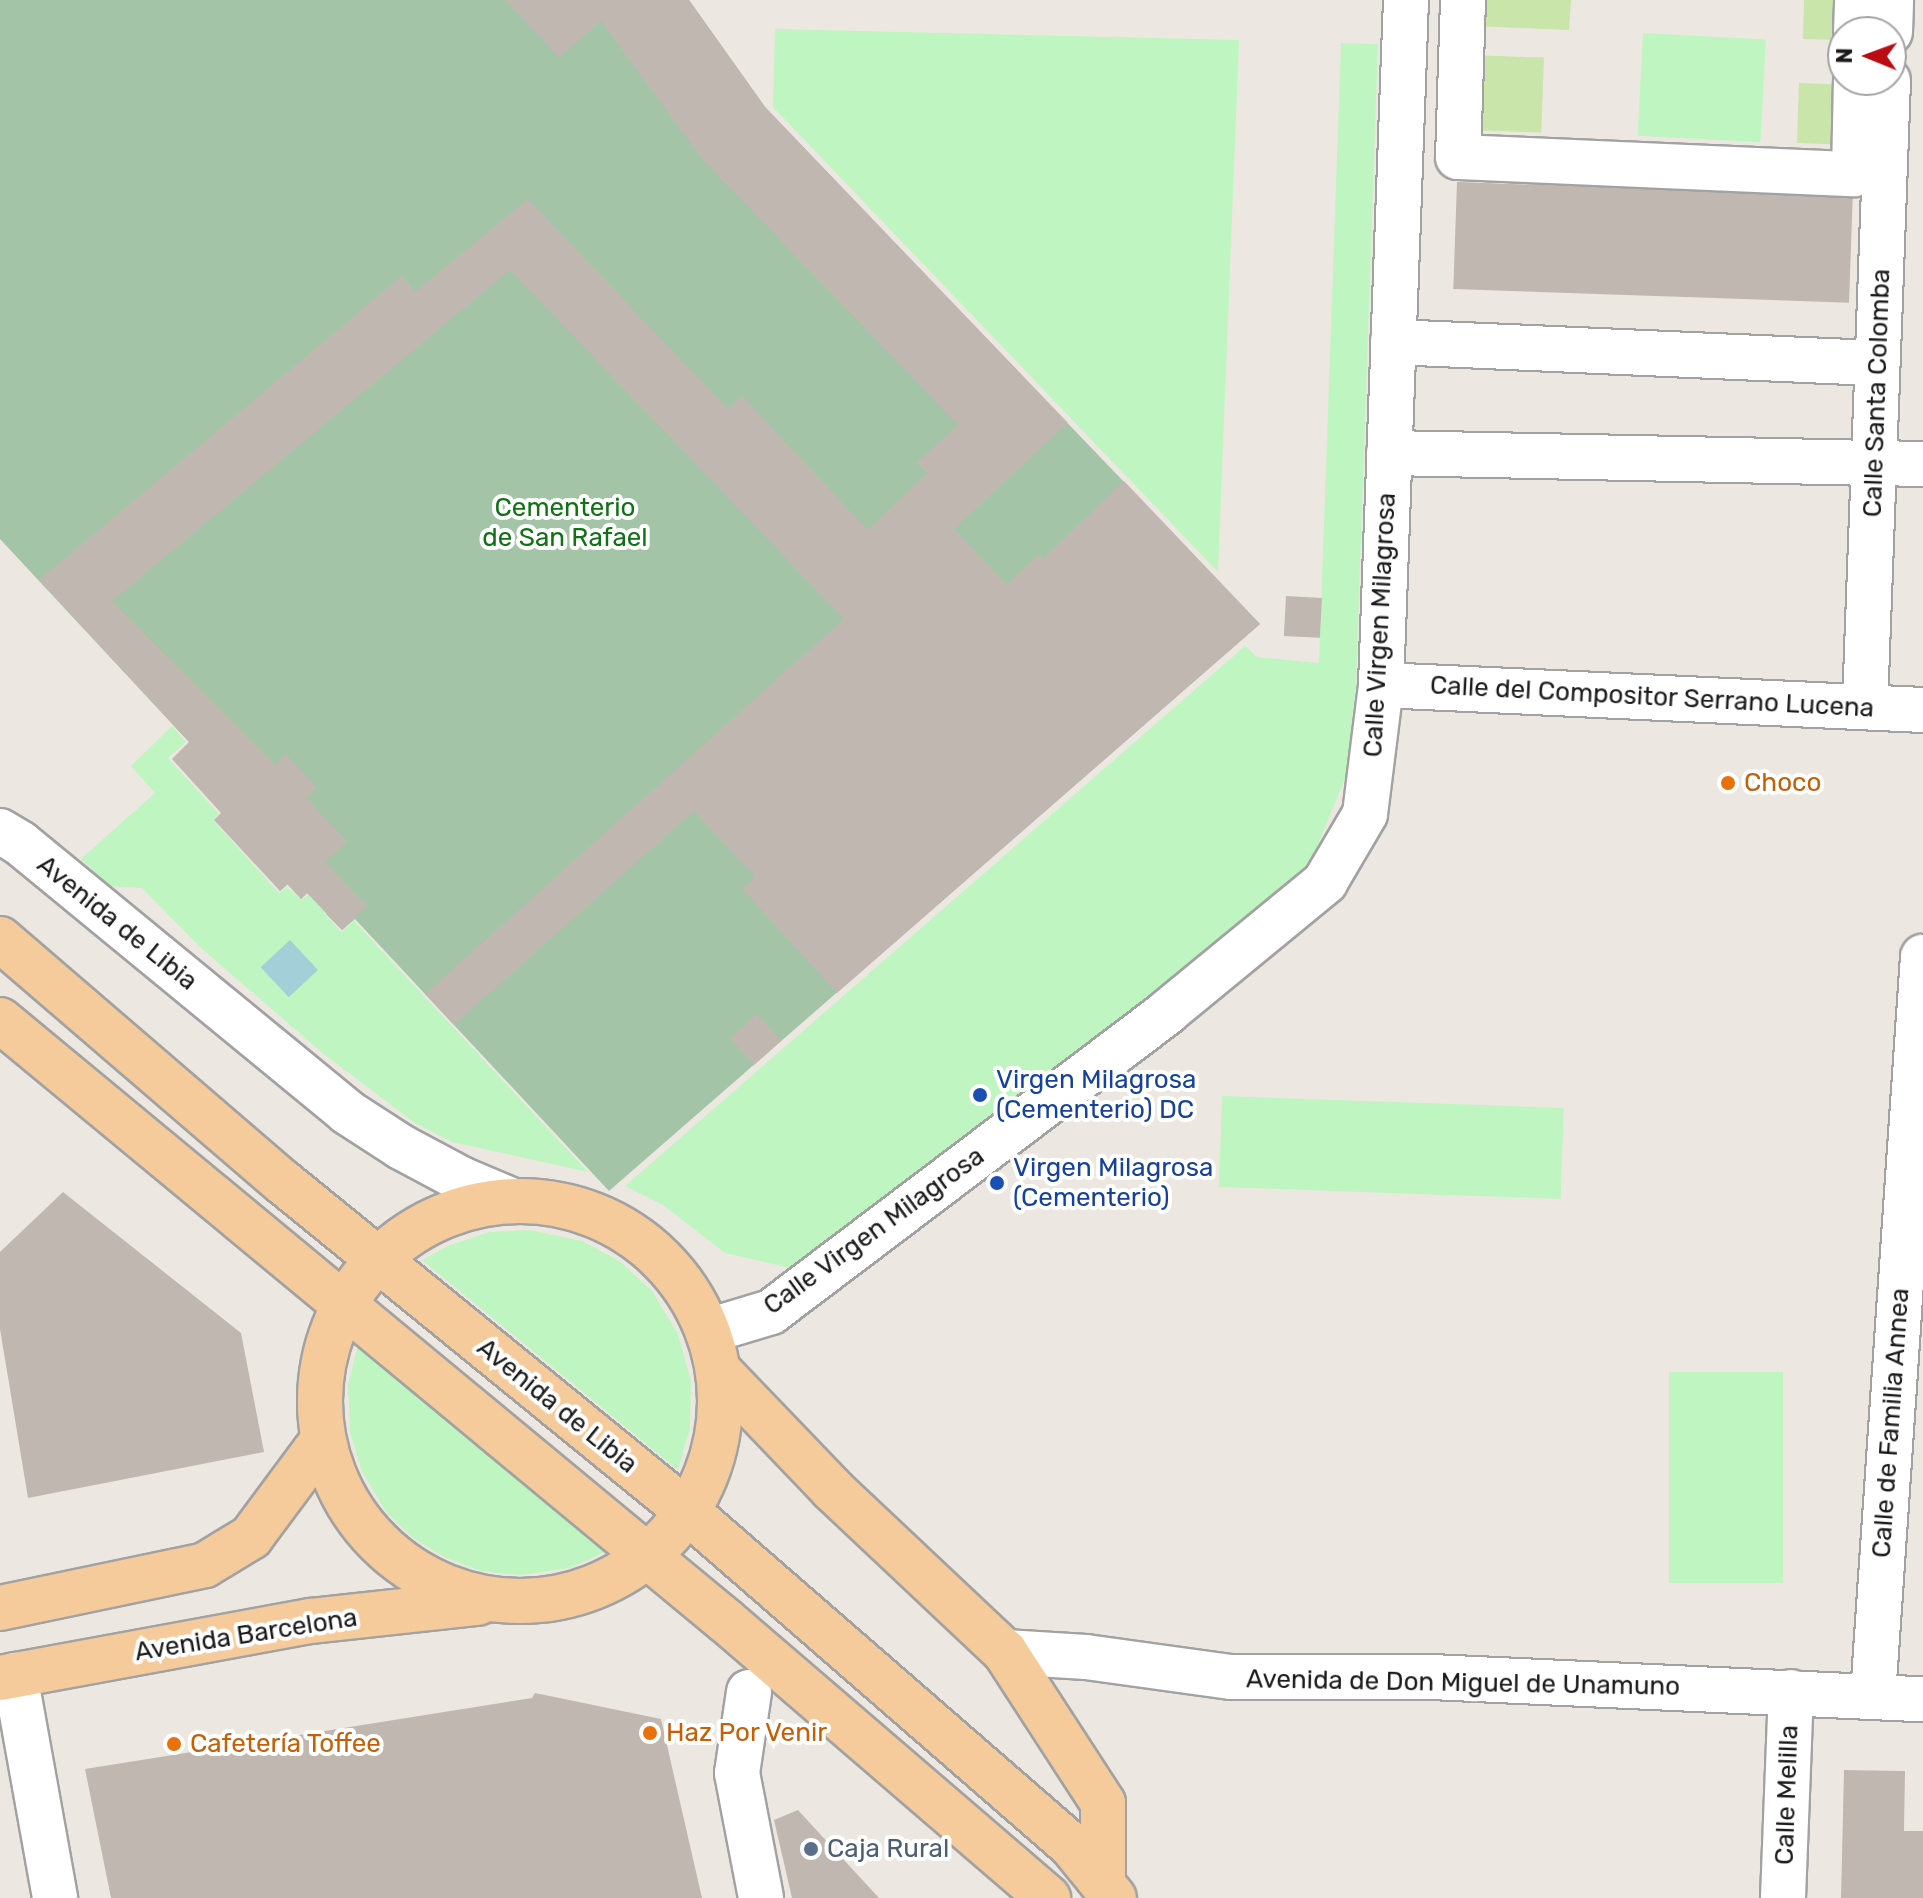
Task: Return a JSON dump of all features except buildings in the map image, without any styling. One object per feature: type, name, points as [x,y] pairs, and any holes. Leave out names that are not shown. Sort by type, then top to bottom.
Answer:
[{"type":"main road","name":"Avenida de Libia","points":[[0,939],[377,1260],[688,1512],[1071,1845],[1108,1891]]},
{"type":"main road","points":[[0,1020],[649,1557],[1048,1898]]},
{"type":"main road","points":[[511,1200],[561,1204],[609,1220],[651,1248],[685,1286],[714,1351],[720,1420],[709,1468],[688,1512],[649,1557],[602,1586],[548,1601],[493,1601],[445,1588],[401,1564],[365,1530],[338,1487],[323,1440],[319,1394],[327,1348],[343,1305],[377,1260],[406,1235],[439,1217],[474,1205],[511,1200]]},
{"type":"main road","name":"Avenida de Libia","points":[[714,1351],[832,1489],[1005,1652],[1103,1803],[1108,1891]]},
{"type":"main road","points":[[0,1608],[205,1565],[251,1537],[269,1518],[323,1440]]},
{"type":"main road","name":"Avenida Barcelona","points":[[7,1677],[311,1621],[493,1601]]},
{"type":"street","name":"Calle Virgen Milagrosa","points":[[714,1351],[771,1312],[1154,1022],[1325,882],[1365,814],[1381,685],[1406,0]]},
{"type":"street","points":[[1463,0],[1458,157],[1854,174],[1856,96]]},
{"type":"street","name":"Calle Santa Colomba","points":[[1865,705],[1887,96]]},
{"type":"street","points":[[1393,342],[1878,363]]},
{"type":"street","points":[[1389,453],[1923,464]]},
{"type":"street","name":"Calle del Compositor Serrano Lucena","points":[[1381,685],[1923,710]]},
{"type":"street","name":"Avenida de Libia","points":[[0,831],[20,843],[347,1112],[401,1147],[461,1179],[511,1200]]},
{"type":"street","name":"Calle de Familia Annea","points":[[1873,1696],[1916,1159],[1923,957]]},
{"type":"street","name":"Avenida de Don Miguel de Unamuno","points":[[1005,1652],[1086,1657],[1231,1677],[1431,1677],[1923,1699]]},
{"type":"street","points":[[7,1677],[55,1898]]},
{"type":"street","points":[[749,1692],[737,1773],[761,1898]]},
{"type":"street","name":"Calle Melilla","points":[[1783,1898],[1791,1692]]},
{"type":"green space","name":"Cementerio de San Rafael","points":[[0,0],[689,0],[765,107],[1260,624],[609,1191],[355,919],[342,930],[326,914],[337,903],[318,883],[301,899],[288,884],[280,891],[221,813],[189,742],[0,539]]},
{"type":"green space","points":[[1476,0],[1571,0],[1569,30],[1474,26]]},
{"type":"green space","points":[[1804,0],[1850,0],[1847,16],[1827,16],[1827,40],[1803,39]]},
{"type":"green space","points":[[775,29],[1239,40],[1218,572],[773,107]]},
{"type":"green space","points":[[1643,33],[1766,39],[1760,142],[1638,136]]},
{"type":"green space","points":[[1341,43],[1378,44],[1356,683],[1346,776],[1313,857],[1254,924],[856,1231],[790,1268],[725,1253],[663,1205],[625,1186],[1245,646],[1257,657],[1319,663]]},
{"type":"green space","points":[[1470,55],[1544,58],[1541,133],[1467,130]]},
{"type":"green space","points":[[1799,83],[1827,84],[1827,96],[1847,96],[1845,145],[1797,143]]},
{"type":"green space","points":[[172,726],[186,742],[168,758],[219,814],[213,820],[279,893],[287,887],[301,900],[318,885],[336,902],[324,913],[341,932],[354,921],[588,1172],[452,1142],[415,1123],[325,1055],[202,949],[142,888],[109,886],[81,859],[155,793],[131,766]]},
{"type":"green space","points":[[1222,1096],[1564,1108],[1561,1199],[1219,1187]]},
{"type":"green space","points":[[530,1230],[582,1241],[621,1262],[652,1291],[678,1334],[691,1381],[690,1428],[678,1470],[422,1260],[448,1246],[489,1232]]},
{"type":"green space","points":[[358,1345],[607,1551],[569,1568],[521,1575],[481,1571],[446,1558],[413,1538],[387,1513],[362,1472],[350,1432],[348,1385]]},
{"type":"green space","points":[[1669,1372],[1783,1372],[1783,1583],[1669,1583]]},
{"type":"water","points":[[290,940],[318,970],[289,997],[261,967]]},
{"type":"place","name":"Choco","points":[[1728,783]]},
{"type":"place","name":"Virgen Milagrosa (Cementerio) DC","points":[[980,1095]]},
{"type":"place","name":"Virgen Milagrosa (Cementerio)","points":[[997,1183]]},
{"type":"place","name":"Haz Por Venir","points":[[650,1733]]},
{"type":"place","name":"Cafetería Toffee","points":[[174,1744]]},
{"type":"place","name":"Caja Rural","points":[[811,1849]]}]
